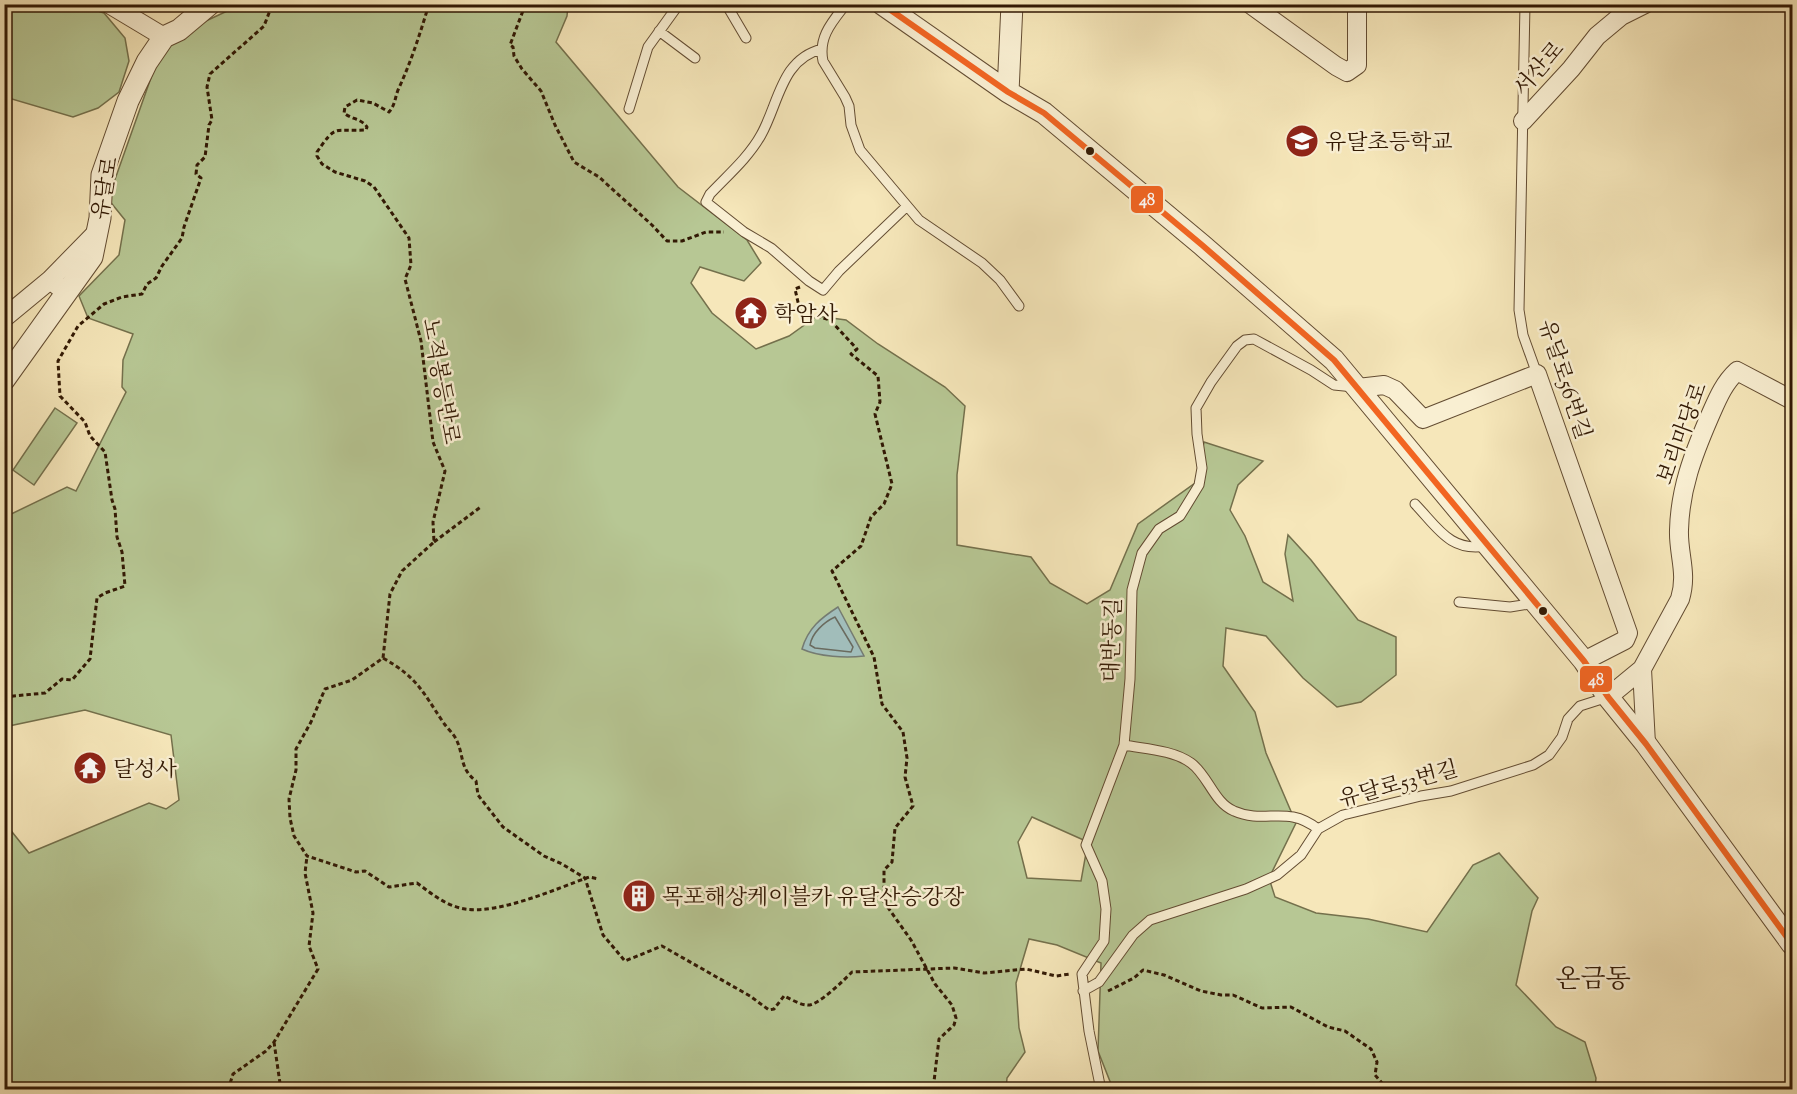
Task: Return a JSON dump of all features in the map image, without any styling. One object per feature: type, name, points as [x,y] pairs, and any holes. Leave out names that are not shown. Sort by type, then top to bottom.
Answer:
[{"type":"street","points":[[109,4],[164,36]]},
{"type":"street","name":"유달로","points":[[4,380],[92,257],[100,218],[102,175],[128,101],[147,62],[164,36],[179,30],[210,4]]},
{"type":"street","points":[[882,4],[1008,92],[1044,113],[1193,237],[1334,360],[1584,661],[1608,697],[1646,744],[1792,944]]},
{"type":"street","points":[[1008,92],[1011,4]]},
{"type":"street","points":[[1250,4],[1347,72],[1357,65],[1357,4]]},
{"type":"street","name":"서산로","points":[[1523,122],[1597,36],[1621,16],[1645,4]]},
{"type":"street","points":[[4,318],[50,280],[95,234]]},
{"type":"street","points":[[50,280],[67,293]]},
{"type":"street","name":"보리마당로","points":[[1608,697],[1642,669],[1672,616],[1683,589],[1683,560],[1678,533],[1684,482],[1726,381],[1737,371],[1792,400]]},
{"type":"street","points":[[1358,388],[1384,385],[1395,390],[1423,418],[1537,374]]},
{"type":"street","name":"유달로56번길","points":[[1537,374],[1628,633],[1625,640],[1584,661]]},
{"type":"street","points":[[1642,669],[1646,744]]},
{"type":"lane","points":[[628,109],[648,47],[679,4]]},
{"type":"lane","points":[[726,4],[746,38]]},
{"type":"lane","points":[[846,4],[824,36],[823,61],[849,106],[851,125],[860,150],[907,207],[925,225],[982,263],[1000,280],[1019,306]]},
{"type":"lane","name":"유달로56번길","points":[[1525,4],[1519,310],[1523,335],[1537,374]]},
{"type":"lane","points":[[659,31],[695,58]]},
{"type":"lane","points":[[822,49],[802,56],[795,65],[785,80],[761,135],[750,151],[710,194],[706,202],[744,232],[771,248],[823,290],[839,271],[907,207]]},
{"type":"lane","name":"대반동길","points":[[1082,972],[1104,941],[1106,909],[1102,881],[1086,845],[1124,746],[1130,679],[1132,590],[1142,553],[1159,529],[1180,516],[1199,486],[1202,468],[1197,434],[1197,408],[1211,382],[1237,346],[1245,340],[1254,339],[1334,385],[1358,388]]},
{"type":"lane","points":[[1415,504],[1462,547],[1474,548],[1488,545]]},
{"type":"lane","points":[[1459,602],[1510,607],[1536,603]]},
{"type":"lane","name":"유달로53번길","points":[[1083,991],[1099,982],[1133,934],[1150,921],[1246,889],[1277,875],[1301,855],[1318,829],[1343,815],[1451,791],[1533,765],[1549,755],[1562,737],[1568,719],[1580,706],[1608,697]]},
{"type":"lane","points":[[1124,746],[1172,754],[1191,763],[1219,799],[1232,811],[1253,816],[1288,815],[1300,818],[1318,829]]},
{"type":"lane","points":[[1082,972],[1089,1031],[1101,1089]]},
{"type":"path","points":[[4,697],[45,693],[62,679],[72,680],[90,659],[98,598],[125,586],[122,552],[117,537],[115,509],[105,452],[90,436],[85,422],[60,396],[58,362],[78,326],[104,304],[122,297],[142,294],[147,284],[156,278],[182,238],[201,178],[196,174],[197,165],[205,156],[209,125],[212,120],[207,87],[210,74],[264,26],[275,4]]},
{"type":"path","name":"노적봉등반로","points":[[429,4],[413,58],[396,96],[394,106],[389,112],[374,103],[357,100],[345,107],[345,113],[366,124],[366,130],[331,132],[317,152],[317,156],[322,164],[335,172],[365,181],[374,188],[409,238],[411,265],[405,279],[421,341],[433,442],[444,471],[433,522],[434,542]]},
{"type":"path","points":[[523,4],[524,8],[510,45],[522,69],[541,91],[574,162],[599,177],[667,241],[682,241],[706,232],[744,232]]},
{"type":"path","points":[[809,281],[795,289],[800,310],[830,320],[857,349],[851,354],[878,376],[880,402],[875,414],[892,484],[884,504],[871,517],[861,546],[832,571],[874,657],[882,704],[903,732],[907,758],[905,777],[913,806],[895,828],[892,862],[884,870],[884,902],[911,940],[935,984],[952,1005],[956,1018],[954,1025],[939,1039],[933,1089]]},
{"type":"path","points":[[482,506],[434,542],[402,571],[390,594],[383,658],[352,680],[326,689],[312,722],[296,749],[296,770],[290,799],[290,818],[294,836],[307,856],[356,872],[365,871],[389,887],[417,883],[444,902],[464,909],[514,903],[585,878],[599,879]]},
{"type":"path","points":[[383,658],[403,669],[415,680],[431,702],[443,723],[457,739],[466,774],[476,782],[478,795],[503,827],[544,856],[585,878],[603,935],[625,962],[662,946],[750,996],[770,1010],[774,1009],[784,996],[807,1006],[814,1004],[852,972],[954,968],[984,973],[1026,969],[1056,976],[1082,972]]},
{"type":"path","points":[[228,1089],[233,1074],[266,1051],[274,1042],[318,969],[309,946],[314,913],[305,873],[307,856]]},
{"type":"path","points":[[1107,992],[1134,978],[1143,970],[1164,975],[1201,991],[1233,995],[1262,1008],[1291,1007],[1328,1027],[1345,1031],[1371,1049],[1377,1062],[1375,1075],[1388,1089]]},
{"type":"path","points":[[274,1042],[281,1089]]},
{"type":"green space","points":[[4,5],[79,5],[104,13],[125,38],[129,61],[119,92],[98,108],[73,117],[5,97]]},
{"type":"green space","points":[[240,5],[568,5],[567,16],[556,42],[678,187],[747,240],[761,263],[744,281],[700,267],[691,283],[712,313],[756,349],[789,336],[817,316],[846,320],[878,344],[945,387],[965,406],[957,475],[957,545],[1031,557],[1050,583],[1087,604],[1110,590],[1138,524],[1195,483],[1204,442],[1263,461],[1238,485],[1230,510],[1245,536],[1263,582],[1293,601],[1285,554],[1288,535],[1311,560],[1358,620],[1396,637],[1396,675],[1361,702],[1337,707],[1303,678],[1266,636],[1226,628],[1223,666],[1255,712],[1266,753],[1296,823],[1269,878],[1275,897],[1316,913],[1368,919],[1427,932],[1473,865],[1499,853],[1538,898],[1532,911],[1516,985],[1556,1027],[1585,1042],[1596,1078],[1595,1089],[1113,1089],[1098,1051],[1101,963],[1057,945],[1029,939],[1016,983],[1019,1028],[1025,1052],[1007,1078],[1006,1089],[5,1089],[4,822],[29,853],[149,803],[166,809],[179,800],[171,735],[85,710],[4,727],[5,517],[67,487],[76,491],[126,392],[122,387],[123,360],[133,334],[88,318],[79,296],[119,255],[125,220],[108,199],[158,58],[173,41],[193,27]],"holes":[[[1032,817],[1088,842],[1081,881],[1027,878],[1018,842]]]},
{"type":"green space","points":[[55,408],[77,423],[34,485],[13,470]]},
{"type":"water","points":[[838,607],[864,656],[833,656],[802,649],[816,624]]},
{"type":"transit line","name":"48","points":[[882,4],[1008,92],[1044,113],[1202,245],[1334,360],[1584,661],[1608,697],[1646,744],[1792,944]]},
{"type":"place","name":"유달초등학교","points":[[1302,141]]},
{"type":"place","name":"학암사","points":[[751,313]]},
{"type":"place","name":"달성사","points":[[90,768]]},
{"type":"place","name":"목포해상케이블카 유달산승강장","points":[[639,896]]},
{"type":"district","name":"온금동","points":[[1593,978]]}]
